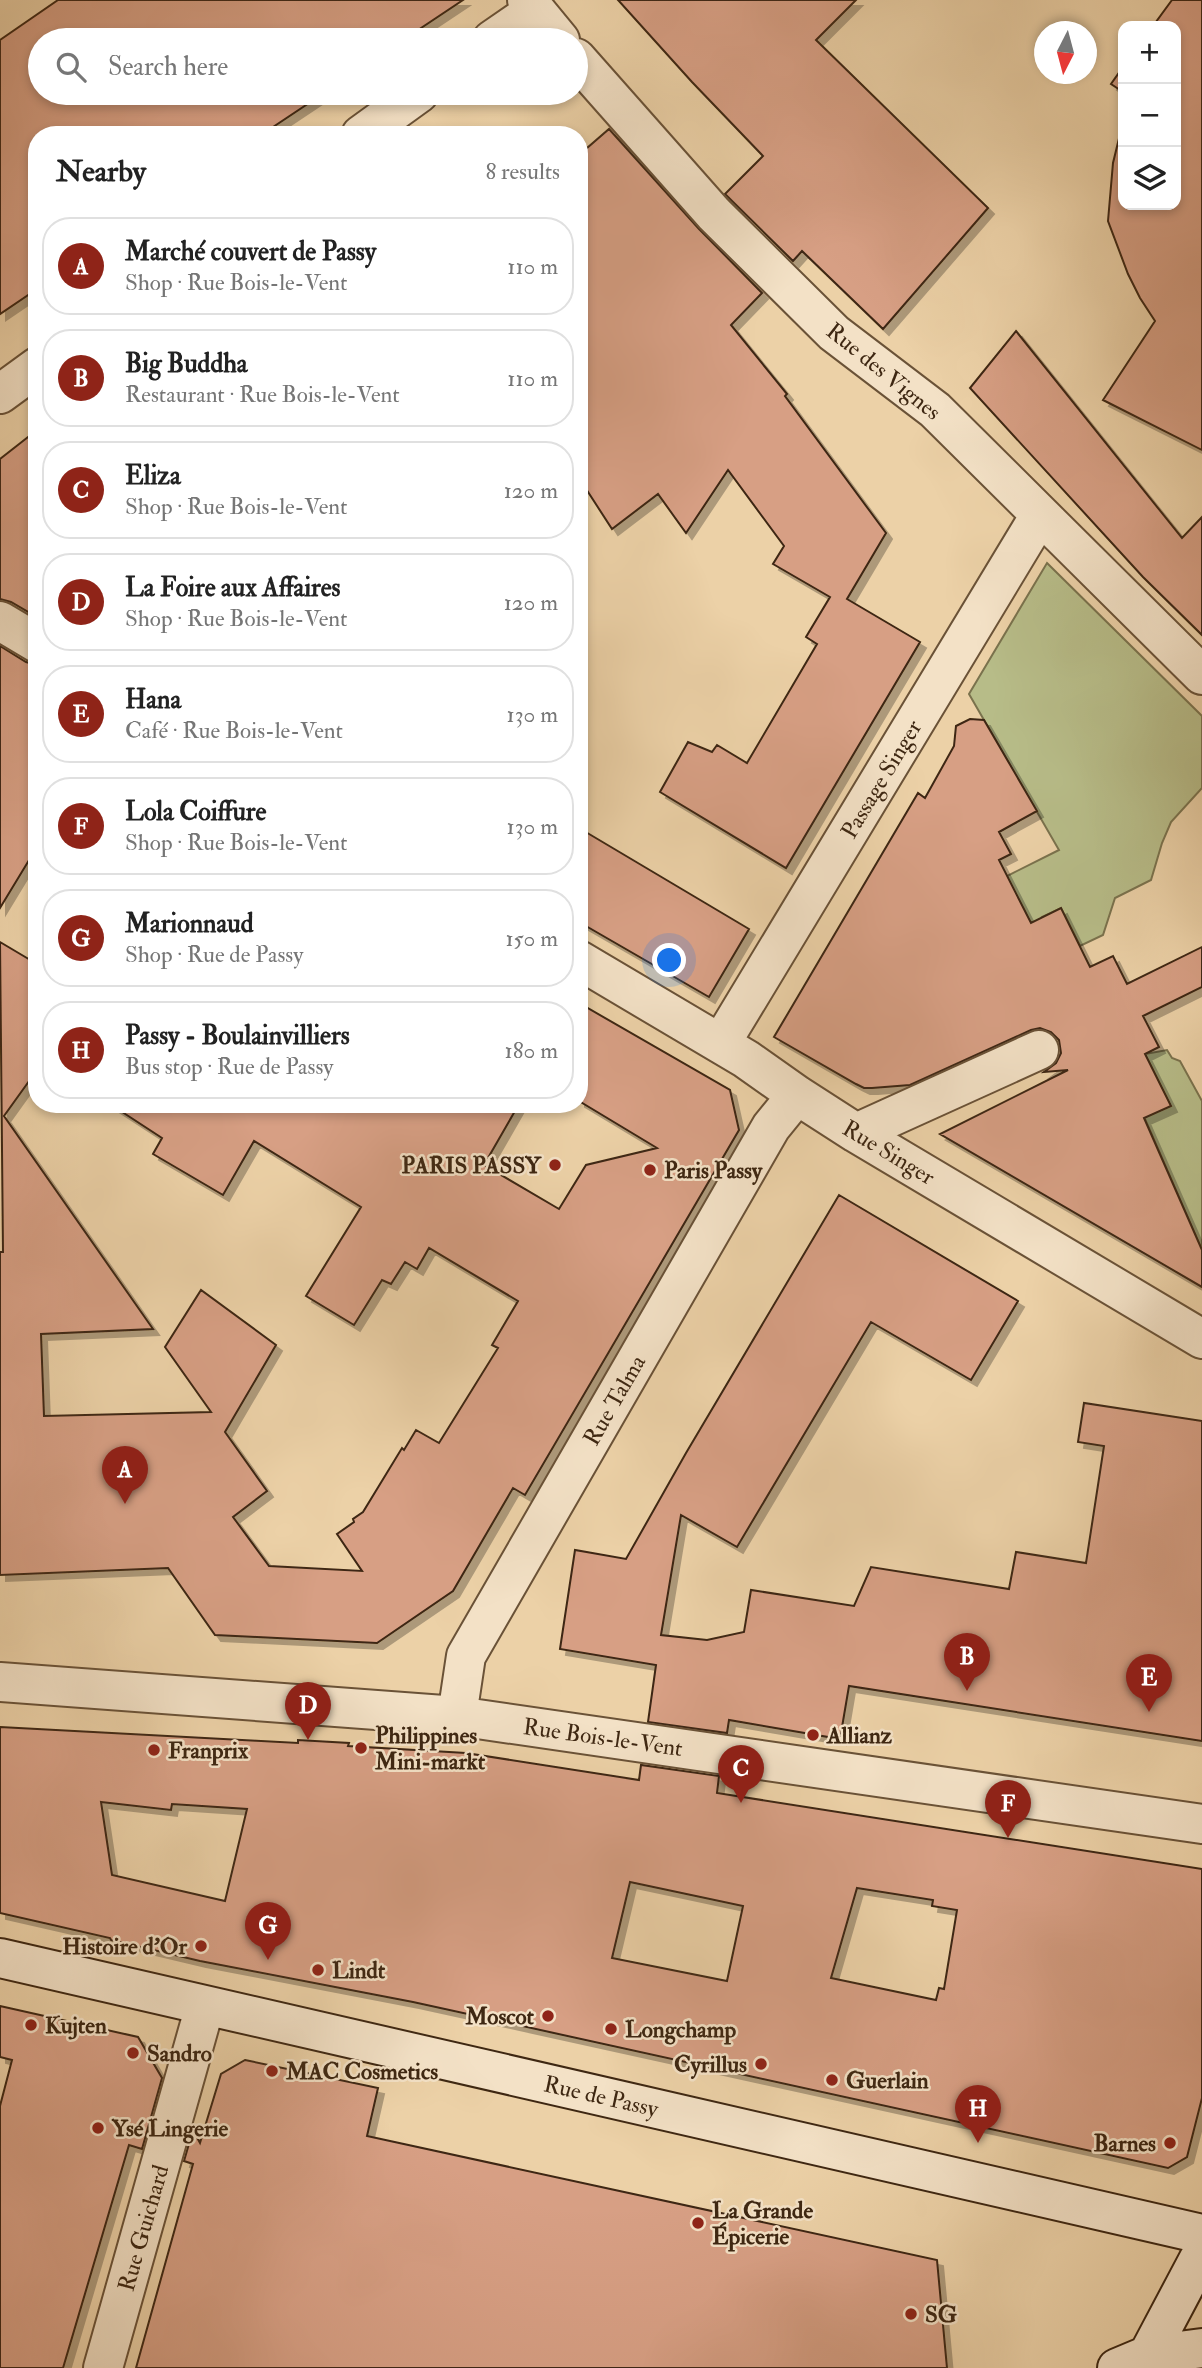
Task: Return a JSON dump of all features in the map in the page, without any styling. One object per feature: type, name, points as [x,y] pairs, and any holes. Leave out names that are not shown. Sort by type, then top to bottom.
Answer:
[{"type":"street","points":[[505,28],[530,5],[550,28]]},
{"type":"street","name":"Rue des Vignes","points":[[588,72],[714,214],[834,333],[935,410],[1202,676]]},
{"type":"street","points":[[373,126],[402,105]]},
{"type":"street","points":[[0,394],[28,374]]},
{"type":"street","name":"Passage Singer","points":[[721,1043],[1040,515]]},
{"type":"street","points":[[0,621],[28,638]]},
{"type":"street","name":"Rue Singer","points":[[588,965],[721,1043],[856,1133],[1202,1339]]},
{"type":"street","points":[[856,1133],[1039,1050]]},
{"type":"street","name":"Rue Talma","points":[[457,1716],[466,1656],[771,1127],[797,1095]]},
{"type":"street","name":"Rue Bois-le-Vent","points":[[0,1682],[457,1716],[1202,1824]]},
{"type":"street","name":"Rue de Passy","points":[[0,1958],[1202,2234]]},
{"type":"street","name":"Rue Guichard","points":[[103,2368],[205,2006]]},
{"type":"street","points":[[1137,2364],[1202,2253]]},
{"type":"street","points":[[1137,2364],[1202,2299]]},
{"type":"street","points":[[1137,2364],[1202,2348]]},
{"type":"green space","points":[[1047,563],[1202,716],[1202,788],[1171,822],[1151,880],[1115,898],[1103,935],[1080,946],[1061,908],[1042,917],[1076,986],[1038,1003],[1007,876],[1059,850],[969,694]]},
{"type":"green space","points":[[1167,1050],[1172,1058],[1180,1061],[1202,1101],[1202,1250],[1138,1103],[1128,1062],[1152,1114],[1170,1105],[1145,1054]]},
{"type":"building","points":[[58,0],[463,0],[421,28],[28,28],[28,105],[306,105],[274,126],[28,126],[28,295],[0,314],[0,40]]},
{"type":"building","points":[[618,0],[856,0],[816,40],[988,208],[883,329],[802,251],[793,261],[725,194],[763,156]]},
{"type":"building","points":[[1172,0],[1202,0],[1202,450],[1103,400],[1155,321],[1128,274],[1108,221],[1113,163],[1118,142],[1118,210],[1181,210],[1181,21],[1157,21]]},
{"type":"building","points":[[1118,74],[1118,89],[1111,84]]},
{"type":"building","points":[[609,129],[699,229],[762,293],[731,325],[787,394],[785,396],[886,533],[847,599],[920,642],[786,868],[660,792],[688,742],[712,752],[717,745],[747,763],[817,644],[806,637],[830,597],[773,564],[784,546],[728,470],[686,533],[658,494],[612,529],[588,492],[588,147]]},
{"type":"building","points":[[1016,331],[1182,538],[1202,517],[1202,635],[1143,577],[970,388]]},
{"type":"building","points":[[28,437],[28,612],[0,599],[0,459]]},
{"type":"building","points":[[0,646],[28,663],[28,862],[0,908]]},
{"type":"building","points":[[970,719],[984,720],[1037,811],[999,832],[1011,854],[999,860],[1031,923],[1061,908],[1090,967],[1113,956],[1127,984],[1202,947],[1202,987],[1143,1016],[1159,1047],[1145,1054],[1171,1106],[1144,1118],[1202,1250],[1202,1287],[940,1134],[1068,1070],[1044,1072],[1056,1063],[1061,1053],[1059,1040],[1051,1032],[1040,1028],[1031,1030],[910,1085],[872,1088],[856,1084],[774,1037],[918,793],[925,798],[954,746],[956,726]]},
{"type":"building","points":[[588,833],[749,929],[709,997],[588,927]]},
{"type":"building","points":[[0,942],[28,959],[28,1083],[4,1116],[153,1329],[41,1334],[44,1416],[211,1412],[165,1347],[201,1290],[276,1345],[225,1432],[267,1491],[233,1517],[269,1566],[362,1571],[337,1534],[363,1512],[416,1430],[439,1443],[498,1348],[492,1345],[518,1301],[429,1248],[417,1269],[405,1262],[391,1284],[382,1280],[354,1325],[306,1296],[361,1207],[254,1141],[223,1195],[153,1154],[162,1138],[124,1113],[514,1113],[484,1165],[559,1209],[586,1165],[657,1148],[588,1106],[588,1008],[730,1090],[739,1130],[525,1495],[513,1488],[453,1591],[377,1643],[215,1635],[168,1568],[0,1575],[0,1252],[3,1252]]},
{"type":"building","points":[[839,1195],[1018,1301],[971,1380],[871,1322],[737,1547],[681,1515],[661,1635],[707,1640],[744,1632],[751,1590],[854,1606],[871,1567],[1009,1589],[1016,1552],[1086,1563],[1104,1446],[1078,1442],[1084,1403],[1202,1421],[1202,1741],[849,1686],[840,1739],[729,1720],[727,1733],[648,1722],[656,1665],[560,1649],[575,1550],[626,1559]]},
{"type":"building","points":[[0,1727],[298,1743],[298,1740],[349,1743],[348,1746],[466,1753],[639,1780],[641,1765],[719,1776],[717,1793],[1202,1869],[1202,2098],[1187,2157],[1168,2168],[413,2002],[200,1961],[0,1913]],"holes":[[[101,1802],[171,1810],[172,1804],[247,1809],[225,1901],[112,1875]],[[630,1882],[743,1906],[727,1981],[612,1958]],[[857,1888],[933,1900],[932,1906],[957,1910],[944,1989],[939,1988],[936,2000],[831,1978]]]},
{"type":"building","points":[[0,2006],[138,2037],[162,2078],[142,2149],[129,2145],[63,2368],[0,2368],[0,2106],[12,2060],[0,2057]]},
{"type":"building","points":[[245,2060],[378,2088],[367,2136],[937,2260],[947,2368],[136,2368],[193,2164],[184,2161],[193,2130],[200,2143],[221,2074]]},
{"type":"place","name":"PARIS PASSY","points":[[555,1165]]},
{"type":"place","name":"Paris Passy","points":[[650,1170]]},
{"type":"place","name":"Marché couvert de Passy","points":[[125,1504]]},
{"type":"place","name":"Big Buddha","points":[[967,1691]]},
{"type":"place","name":"Hana","points":[[1149,1712]]},
{"type":"place","name":"Allianz","points":[[813,1735]]},
{"type":"place","name":"La Foire aux Affaires","points":[[308,1740]]},
{"type":"place","name":"Philippines Mini-markt","points":[[361,1748]]},
{"type":"place","name":"Franprix","points":[[154,1750]]},
{"type":"place","name":"Eliza","points":[[741,1803]]},
{"type":"place","name":"Lola Coiffure","points":[[1008,1838]]},
{"type":"place","name":"Histoire d'Or","points":[[201,1946]]},
{"type":"place","name":"Marionnaud","points":[[268,1960]]},
{"type":"place","name":"Lindt","points":[[318,1970]]},
{"type":"place","name":"Moscot","points":[[548,2016]]},
{"type":"place","name":"Kujten","points":[[31,2025]]},
{"type":"place","name":"Longchamp","points":[[611,2029]]},
{"type":"place","name":"Sandro","points":[[133,2053]]},
{"type":"place","name":"Cyrillus","points":[[761,2064]]},
{"type":"place","name":"MAC Cosmetics","points":[[272,2071]]},
{"type":"place","name":"Guerlain","points":[[832,2080]]},
{"type":"place","name":"Ysé Lingerie","points":[[98,2128]]},
{"type":"place","name":"Passy - Boulainvilliers","points":[[978,2143]]},
{"type":"place","name":"Barnes","points":[[1170,2143]]},
{"type":"place","name":"La Grande Épicerie","points":[[698,2223]]},
{"type":"place","name":"SG","points":[[911,2314]]}]
